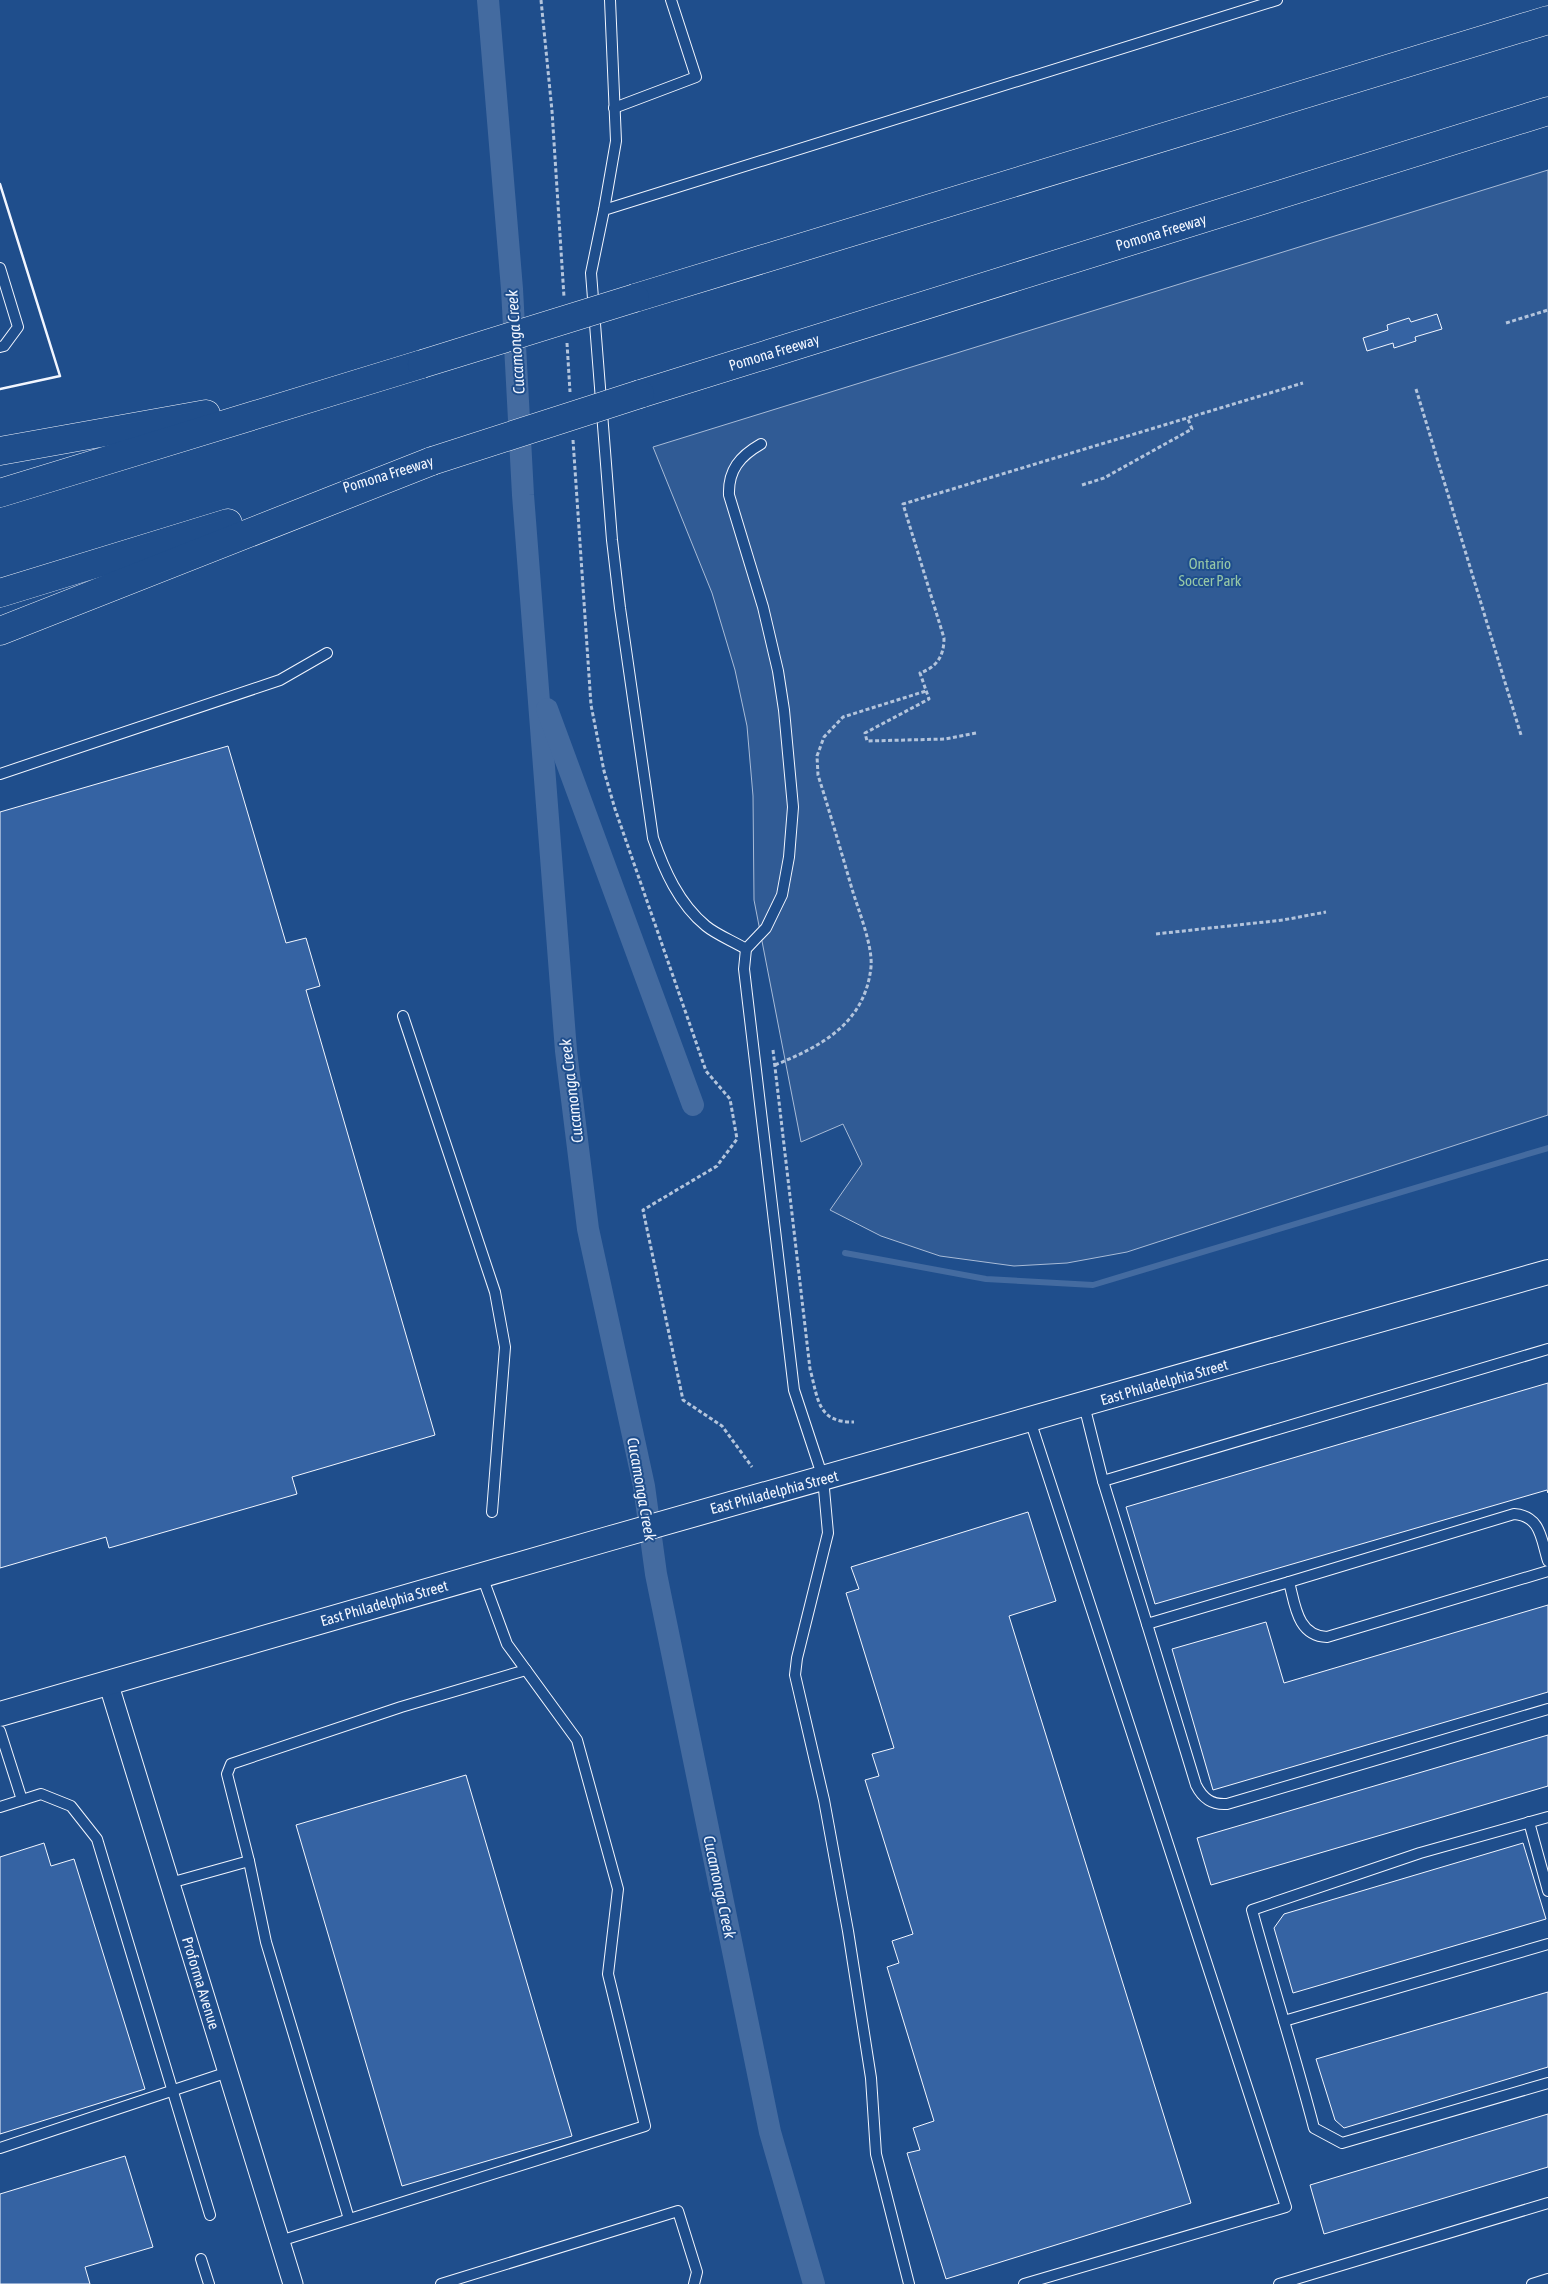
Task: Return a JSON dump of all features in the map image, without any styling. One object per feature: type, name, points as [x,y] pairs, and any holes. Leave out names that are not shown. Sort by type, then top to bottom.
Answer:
[{"type":"highway","points":[[0,493],[1548,20]]},
{"type":"highway","name":"Pomona Freeway","points":[[0,593],[432,461],[640,394],[1548,111]]},
{"type":"highway","points":[[0,452],[330,392]]},
{"type":"highway","points":[[0,631],[432,461]]},
{"type":"street","name":"East Philadelphia Street","points":[[0,1714],[708,1510],[1084,1406],[1548,1272]]},
{"type":"street","name":"Proforma Avenue","points":[[108,1682],[293,2284]]},
{"type":"lane","points":[[610,0],[616,141],[591,273],[614,560],[653,838],[664,869],[682,898],[706,926],[746,949]]},
{"type":"lane","points":[[614,108],[696,77],[671,0]]},
{"type":"lane","points":[[604,210],[1254,3],[1277,0]]},
{"type":"lane","points":[[0,268],[18,327],[4,346],[0,347]]},
{"type":"lane","points":[[761,444],[740,459],[732,471],[728,482],[729,495],[763,607],[778,671],[794,807],[789,857],[782,895],[766,928],[746,949],[745,989],[794,1390],[823,1478],[828,1533],[797,1658],[795,1675],[824,1800],[848,1931],[871,2078],[876,2154],[909,2284]]},
{"type":"lane","points":[[0,774],[280,680],[327,653]]},
{"type":"lane","points":[[403,1016],[496,1292],[505,1347],[492,1512]]},
{"type":"lane","points":[[1104,1481],[1548,1349]]},
{"type":"lane","points":[[1084,1406],[1104,1481],[1196,1786],[1204,1798],[1219,1804],[1227,1804],[1548,1709]]},
{"type":"lane","points":[[1024,2284],[1286,2206],[1188,1900],[1030,1420]]},
{"type":"lane","points":[[1147,1624],[1514,1514],[1526,1516],[1535,1522],[1548,1561]]},
{"type":"lane","points":[[1288,1582],[1301,1624],[1312,1634],[1327,1637],[1548,1571]]},
{"type":"lane","points":[[280,2241],[645,2126],[608,1974],[618,1889],[577,1740],[507,1644],[482,1576]]},
{"type":"lane","points":[[349,2219],[266,1942],[228,1774],[231,1764],[401,1706],[526,1670]]},
{"type":"lane","points":[[0,1731],[22,1800]]},
{"type":"lane","points":[[0,1807],[42,1794],[71,1806],[97,1839],[210,2215]]},
{"type":"lane","points":[[1548,1817],[1420,1853],[1252,1910],[1314,2128],[1342,2143],[1548,2084]]},
{"type":"lane","points":[[1529,1822],[1548,1891]]},
{"type":"lane","points":[[170,1883],[249,1861]]},
{"type":"lane","points":[[1284,2020],[1548,1944]]},
{"type":"lane","points":[[0,2148],[228,2072]]},
{"type":"lane","points":[[1279,2284],[1548,2203]]},
{"type":"lane","points":[[441,2284],[678,2211],[697,2272],[694,2284]]},
{"type":"lane","points":[[202,2259],[209,2284]]},
{"type":"lane","points":[[1532,2284],[1548,2279]]},
{"type":"path","points":[[541,0],[552,111],[564,299]]},
{"type":"path","points":[[1506,323],[1548,310]]},
{"type":"path","points":[[567,339],[571,398]]},
{"type":"path","points":[[976,733],[944,739],[867,741],[865,733],[928,699],[920,673],[931,669],[941,658],[944,648],[944,638],[903,504],[1303,383]]},
{"type":"path","points":[[1416,389],[1521,735]]},
{"type":"path","points":[[1082,485],[1104,478],[1192,430],[1188,419]]},
{"type":"path","points":[[573,438],[591,705],[604,772],[615,810],[706,1071],[730,1099],[737,1139],[717,1166],[643,1210],[683,1400],[722,1426],[752,1467]]},
{"type":"path","points":[[776,1065],[820,1045],[845,1026],[863,997],[871,966],[866,936],[818,775],[816,756],[824,738],[843,716],[926,691]]},
{"type":"path","points":[[1156,934],[1283,920],[1326,912]]},
{"type":"path","points":[[773,1050],[810,1370],[821,1409],[830,1418],[842,1422],[854,1422]]},
{"type":"shaded area","name":"Ontario Soccer Park","points":[[1548,170],[1548,1115],[1127,1252],[1067,1263],[1014,1266],[940,1256],[881,1236],[830,1210],[862,1164],[843,1124],[801,1142],[754,900],[753,796],[747,726],[735,670],[712,593],[653,447]]},
{"type":"building","points":[[1437,314],[1442,329],[1415,337],[1416,341],[1394,348],[1393,343],[1367,351],[1363,338],[1388,330],[1387,325],[1409,318],[1411,322]]},
{"type":"building","points":[[228,746],[286,943],[306,938],[320,986],[306,990],[435,1435],[292,1477],[297,1494],[109,1548],[106,1537],[0,1568],[0,812]]},
{"type":"building","points":[[1548,1383],[1548,1493],[1547,1490],[1155,1604],[1126,1507]]},
{"type":"building","points":[[1028,1512],[1056,1601],[1009,1616],[1191,2203],[946,2279],[907,2153],[920,2150],[913,2128],[934,2121],[887,1967],[899,1963],[892,1941],[913,1934],[865,1780],[879,1776],[872,1754],[894,1748],[846,1593],[859,1589],[851,1567]]},
{"type":"building","points":[[1548,1605],[1548,1692],[1213,1790],[1172,1649],[1266,1622],[1284,1683]]},
{"type":"building","points":[[1548,1735],[1548,1786],[1211,1885],[1197,1838]]},
{"type":"building","points":[[466,1775],[572,2136],[402,2186],[296,1825]]},
{"type":"building","points":[[44,1843],[51,1866],[74,1859],[145,2089],[0,2134],[0,1857]]},
{"type":"building","points":[[1523,1843],[1546,1919],[1293,1993],[1274,1928],[1284,1914]]},
{"type":"building","points":[[1548,1992],[1548,2067],[1344,2128],[1335,2120],[1316,2059]]},
{"type":"building","points":[[1548,2114],[1548,2167],[1324,2234],[1310,2185]]},
{"type":"building","points":[[125,2156],[153,2247],[85,2267],[90,2284],[0,2284],[0,2194]]},
{"type":"waterway","name":"Cucamonga Creek","points":[[488,0],[512,289],[523,495],[566,1051],[588,1229],[644,1486],[656,1574],[770,2132],[814,2284]]},
{"type":"waterway","name":"Cucamonga Creek","points":[[547,709],[693,1105]]},
{"type":"waterway","points":[[845,1253],[986,1279],[1093,1285],[1548,1148]]},
{"type":"wall","points":[[0,184],[60,376],[0,389]]}]
